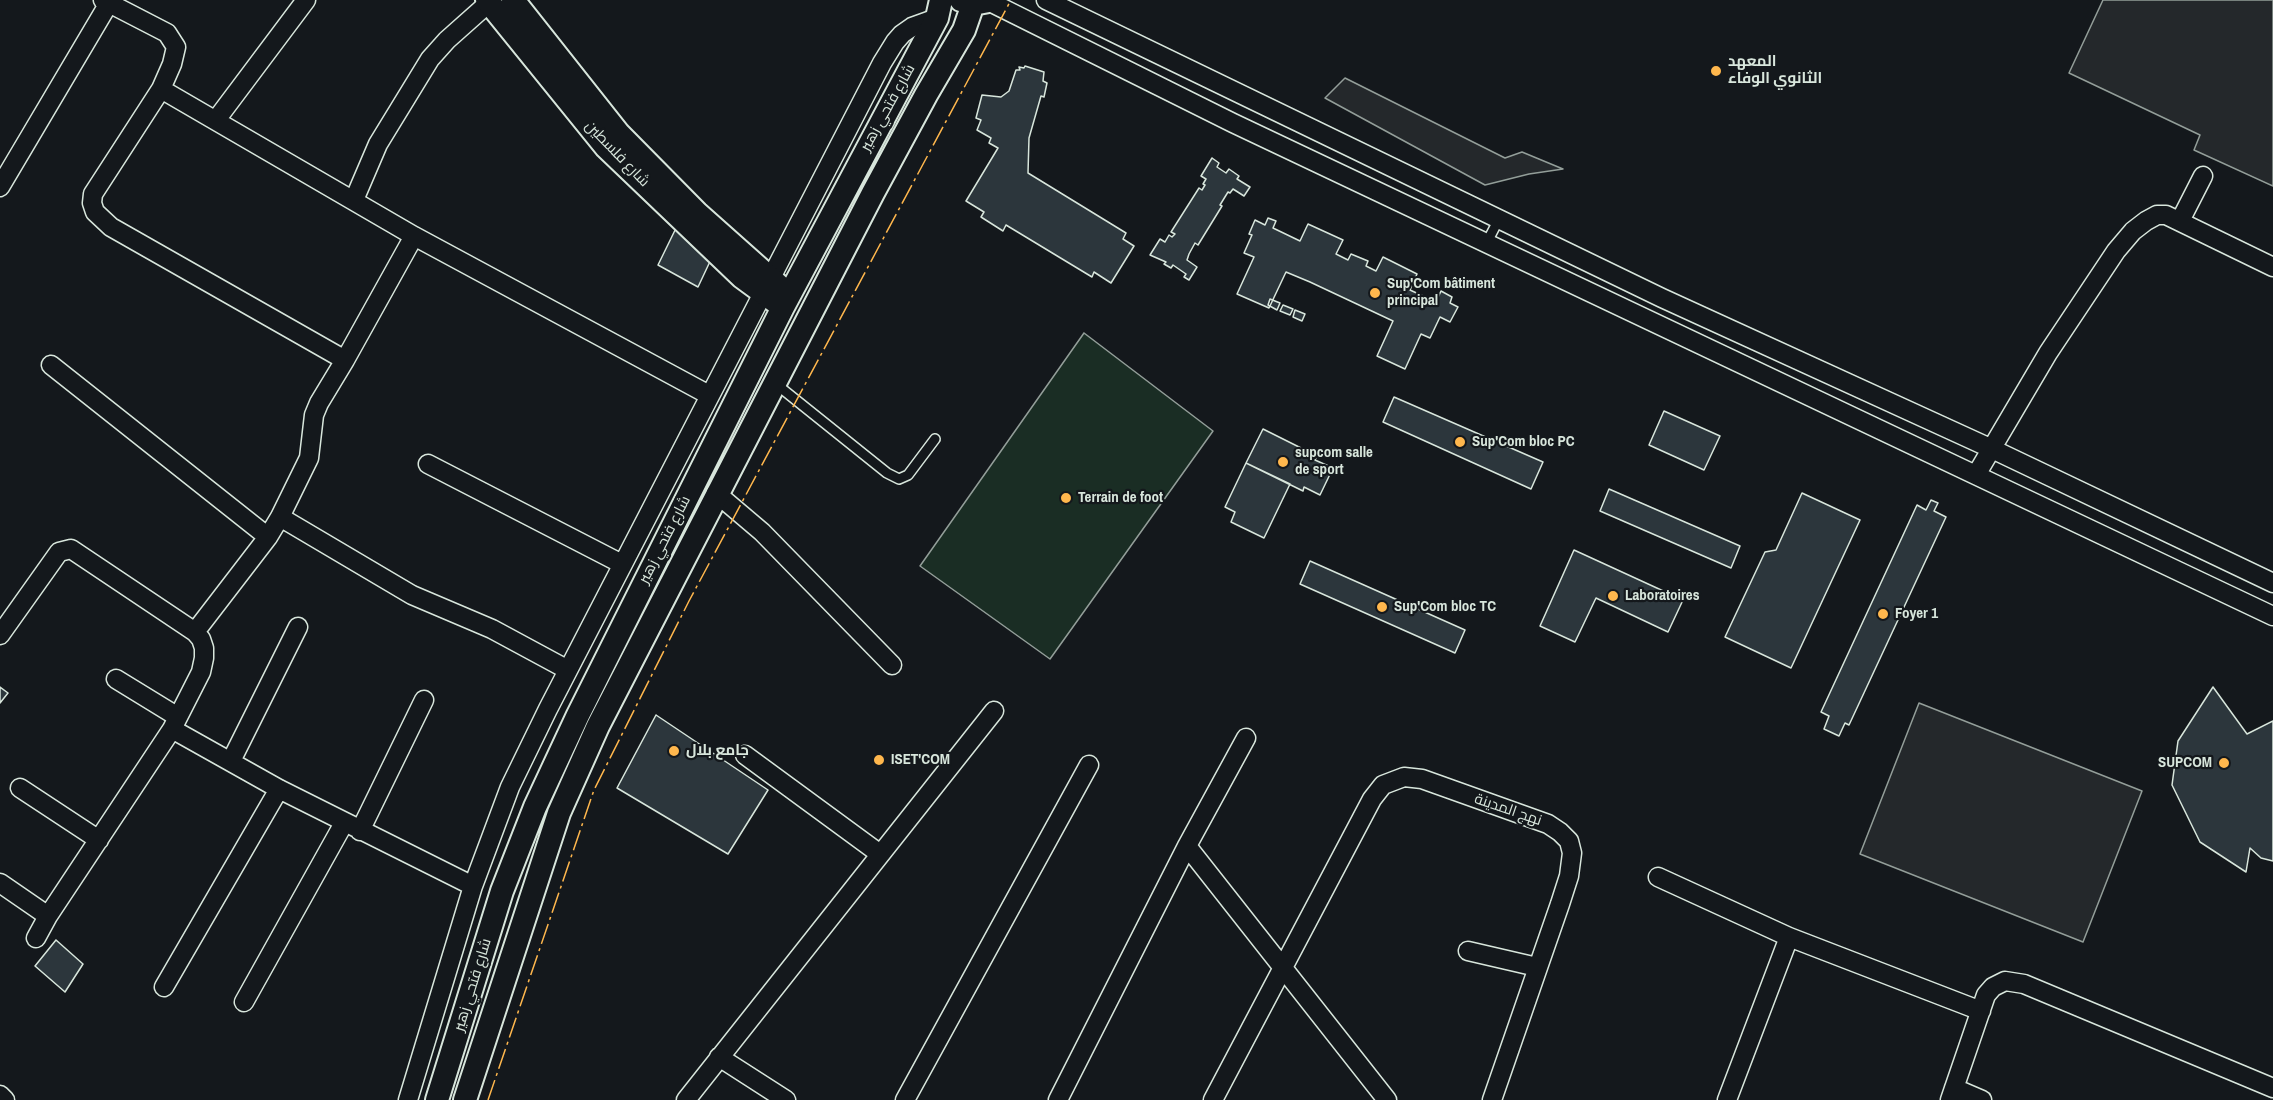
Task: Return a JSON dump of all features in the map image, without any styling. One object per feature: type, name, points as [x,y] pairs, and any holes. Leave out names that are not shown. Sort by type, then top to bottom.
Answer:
[{"type":"street","points":[[216,120],[306,0]]},
{"type":"street","name":"شارع فلسطين","points":[[513,0],[619,134],[766,286]]},
{"type":"street","points":[[1046,0],[1662,298],[1990,448],[2273,583]]},
{"type":"street","points":[[0,187],[106,1],[167,33],[174,41],[175,56],[161,88],[93,194],[92,203],[95,212],[111,227],[345,360]]},
{"type":"street","points":[[354,200],[378,144],[430,59],[489,1]]},
{"type":"street","name":"شارع فلسطين","points":[[489,1],[606,147],[742,277],[766,286]]},
{"type":"street","points":[[979,1],[1486,244],[2273,616]]},
{"type":"street","name":"شارع فتحي زهير","points":[[465,1100],[559,813],[598,726],[900,142],[979,1]]},
{"type":"street","points":[[408,1100],[473,886],[510,787],[709,395],[895,42],[912,27],[939,9]]},
{"type":"street","name":"شارع فتحي زهير","points":[[437,1100],[502,891],[535,807],[578,715],[786,301],[939,9]]},
{"type":"street","points":[[161,88],[414,236],[709,395]]},
{"type":"street","points":[[2180,221],[2203,176]]},
{"type":"street","points":[[1976,475],[2048,353],[2116,251],[2133,231],[2157,215],[2166,215],[2273,267]]},
{"type":"street","points":[[195,633],[268,537],[280,517],[309,458],[314,416],[319,403],[414,236]]},
{"type":"street","points":[[766,286],[786,301]]},
{"type":"street","points":[[51,365],[268,537]]},
{"type":"street","points":[[428,464],[622,564]]},
{"type":"street","points":[[716,494],[762,531],[892,665]]},
{"type":"street","points":[[280,517],[412,595],[492,629],[568,670]]},
{"type":"street","points":[[0,634],[59,552],[71,549],[195,633],[201,639],[204,658],[201,672],[175,723],[48,915],[36,938]]},
{"type":"street","points":[[231,761],[298,627]]},
{"type":"street","points":[[116,679],[231,761],[279,789],[473,886]]},
{"type":"street","points":[[244,1002],[352,827],[424,700]]},
{"type":"street","points":[[686,1100],[994,711]]},
{"type":"street","points":[[1058,1100],[1187,846],[1246,738]]},
{"type":"street","points":[[745,755],[880,854]]},
{"type":"street","points":[[905,1100],[1089,765]]},
{"type":"street","name":"نهج المدينة","points":[[1282,968],[1371,799],[1383,785],[1404,777],[1422,779],[1548,824],[1560,831],[1569,841],[1572,853],[1569,876],[1492,1100]]},
{"type":"street","points":[[20,788],[99,840]]},
{"type":"street","points":[[164,987],[279,789]]},
{"type":"street","points":[[1187,846],[1387,1100]]},
{"type":"street","points":[[1658,877],[1789,937],[1981,1011]]},
{"type":"street","points":[[0,883],[48,915]]},
{"type":"street","points":[[1727,1100],[1789,937]]},
{"type":"street","points":[[1468,951],[1537,967]]},
{"type":"street","points":[[1213,1100],[1282,968]]},
{"type":"street","points":[[1982,1100],[1952,1094],[1989,990],[2004,981],[2024,984],[2273,1088]]},
{"type":"street","points":[[719,1057],[786,1100]]},
{"type":"lane","points":[[1486,244],[1498,219]]},
{"type":"lane","points":[[774,382],[887,473],[899,478],[908,475],[935,439]]},
{"type":"green space","name":"Terrain de foot","points":[[1084,333],[1213,431],[1050,659],[920,566]]},
{"type":"shaded area","points":[[2103,0],[2273,0],[2273,186],[2194,150],[2200,135],[2069,73]]},
{"type":"shaded area","points":[[1345,78],[1505,158],[1522,152],[1563,169],[1529,174],[1485,185],[1325,98]]},
{"type":"shaded area","points":[[1919,703],[2142,791],[2083,942],[1860,854]]},
{"type":"building","points":[[1025,66],[1044,72],[1043,81],[1047,83],[1029,138],[1028,173],[1126,233],[1123,239],[1134,246],[1111,283],[1094,272],[1092,277],[1006,225],[1003,231],[981,217],[984,212],[966,201],[998,148],[989,143],[991,138],[977,130],[981,120],[976,118],[982,95],[1001,97],[1009,91],[1016,70]]},
{"type":"building","points":[[1212,158],[1219,163],[1217,167],[1226,173],[1229,169],[1239,176],[1237,179],[1250,187],[1244,196],[1233,189],[1230,193],[1228,192],[1198,245],[1195,243],[1189,254],[1187,260],[1197,267],[1189,280],[1184,277],[1186,274],[1173,265],[1171,268],[1164,264],[1166,262],[1150,255],[1160,239],[1165,242],[1169,235],[1172,237],[1175,234],[1171,232],[1199,188],[1202,190],[1205,185],[1203,184],[1206,179],[1201,176]]},
{"type":"building","name":"Sup'Com bâtiment principal","points":[[1268,218],[1276,221],[1273,228],[1300,241],[1308,224],[1343,240],[1336,254],[1348,260],[1351,254],[1368,261],[1366,266],[1376,271],[1383,257],[1417,274],[1410,290],[1436,302],[1441,291],[1452,297],[1450,303],[1458,307],[1450,322],[1440,317],[1430,338],[1421,334],[1405,369],[1377,356],[1393,321],[1310,282],[1286,272],[1269,308],[1237,294],[1254,257],[1244,253],[1252,235],[1249,234],[1255,220],[1265,225]]},
{"type":"building","points":[[679,222],[714,253],[698,287],[658,265]]},
{"type":"building","points":[[1270,299],[1280,303],[1277,310],[1268,305]]},
{"type":"building","points":[[1283,305],[1293,309],[1290,315],[1280,311]]},
{"type":"building","points":[[1295,310],[1305,314],[1302,321],[1293,317]]},
{"type":"building","name":"Sup'Com bloc PC","points":[[1394,397],[1543,462],[1531,489],[1383,422]]},
{"type":"building","points":[[1664,411],[1720,436],[1704,470],[1649,445]]},
{"type":"building","name":"supcom salle de sport","points":[[1263,429],[1317,456],[1315,460],[1333,468],[1320,495],[1304,487],[1303,491],[1246,463]]},
{"type":"building","points":[[1246,463],[1290,484],[1264,538],[1231,522],[1235,512],[1225,507]]},
{"type":"building","points":[[1609,489],[1740,546],[1731,568],[1600,511]]},
{"type":"building","points":[[1802,493],[1860,520],[1791,668],[1725,637],[1765,552],[1776,550]]},
{"type":"building","name":"Foyer 1","points":[[1931,500],[1938,503],[1934,511],[1946,517],[1849,725],[1845,723],[1839,736],[1824,729],[1829,716],[1821,712],[1917,505],[1926,510]]},
{"type":"building","name":"Laboratoires","points":[[1574,550],[1683,600],[1668,632],[1596,598],[1575,642],[1540,626]]},
{"type":"building","name":"Sup'Com bloc TC","points":[[1310,561],[1465,630],[1455,653],[1300,584]]},
{"type":"building","points":[[0,687],[8,693],[0,703]]},
{"type":"building","name":"SUPCOM","points":[[2213,687],[2247,734],[2273,721],[2273,861],[2261,858],[2250,848],[2246,872],[2200,842],[2172,785],[2178,741]]},
{"type":"building","name":"جامع بلال","points":[[656,715],[768,790],[728,854],[617,788]]},
{"type":"building","points":[[56,940],[83,964],[65,992],[35,966]]},
{"type":"power","points":[[488,1100],[594,790],[689,601],[1011,0]]},
{"type":"place","name":"المعهد الثانوي الوفاء","points":[[1716,71]]},
{"type":"place","name":"Sup'Com bâtiment principal","points":[[1375,293]]},
{"type":"place","name":"Sup'Com bloc PC","points":[[1460,442]]},
{"type":"place","name":"supcom salle de sport","points":[[1283,462]]},
{"type":"place","name":"Terrain de foot","points":[[1066,498]]},
{"type":"place","name":"Laboratoires","points":[[1613,596]]},
{"type":"place","name":"Sup'Com bloc TC","points":[[1382,607]]},
{"type":"place","name":"Foyer 1","points":[[1883,614]]},
{"type":"place","name":"جامع بلال","points":[[674,751]]},
{"type":"place","name":"ISET'COM","points":[[879,760]]},
{"type":"place","name":"SUPCOM","points":[[2224,763]]}]
